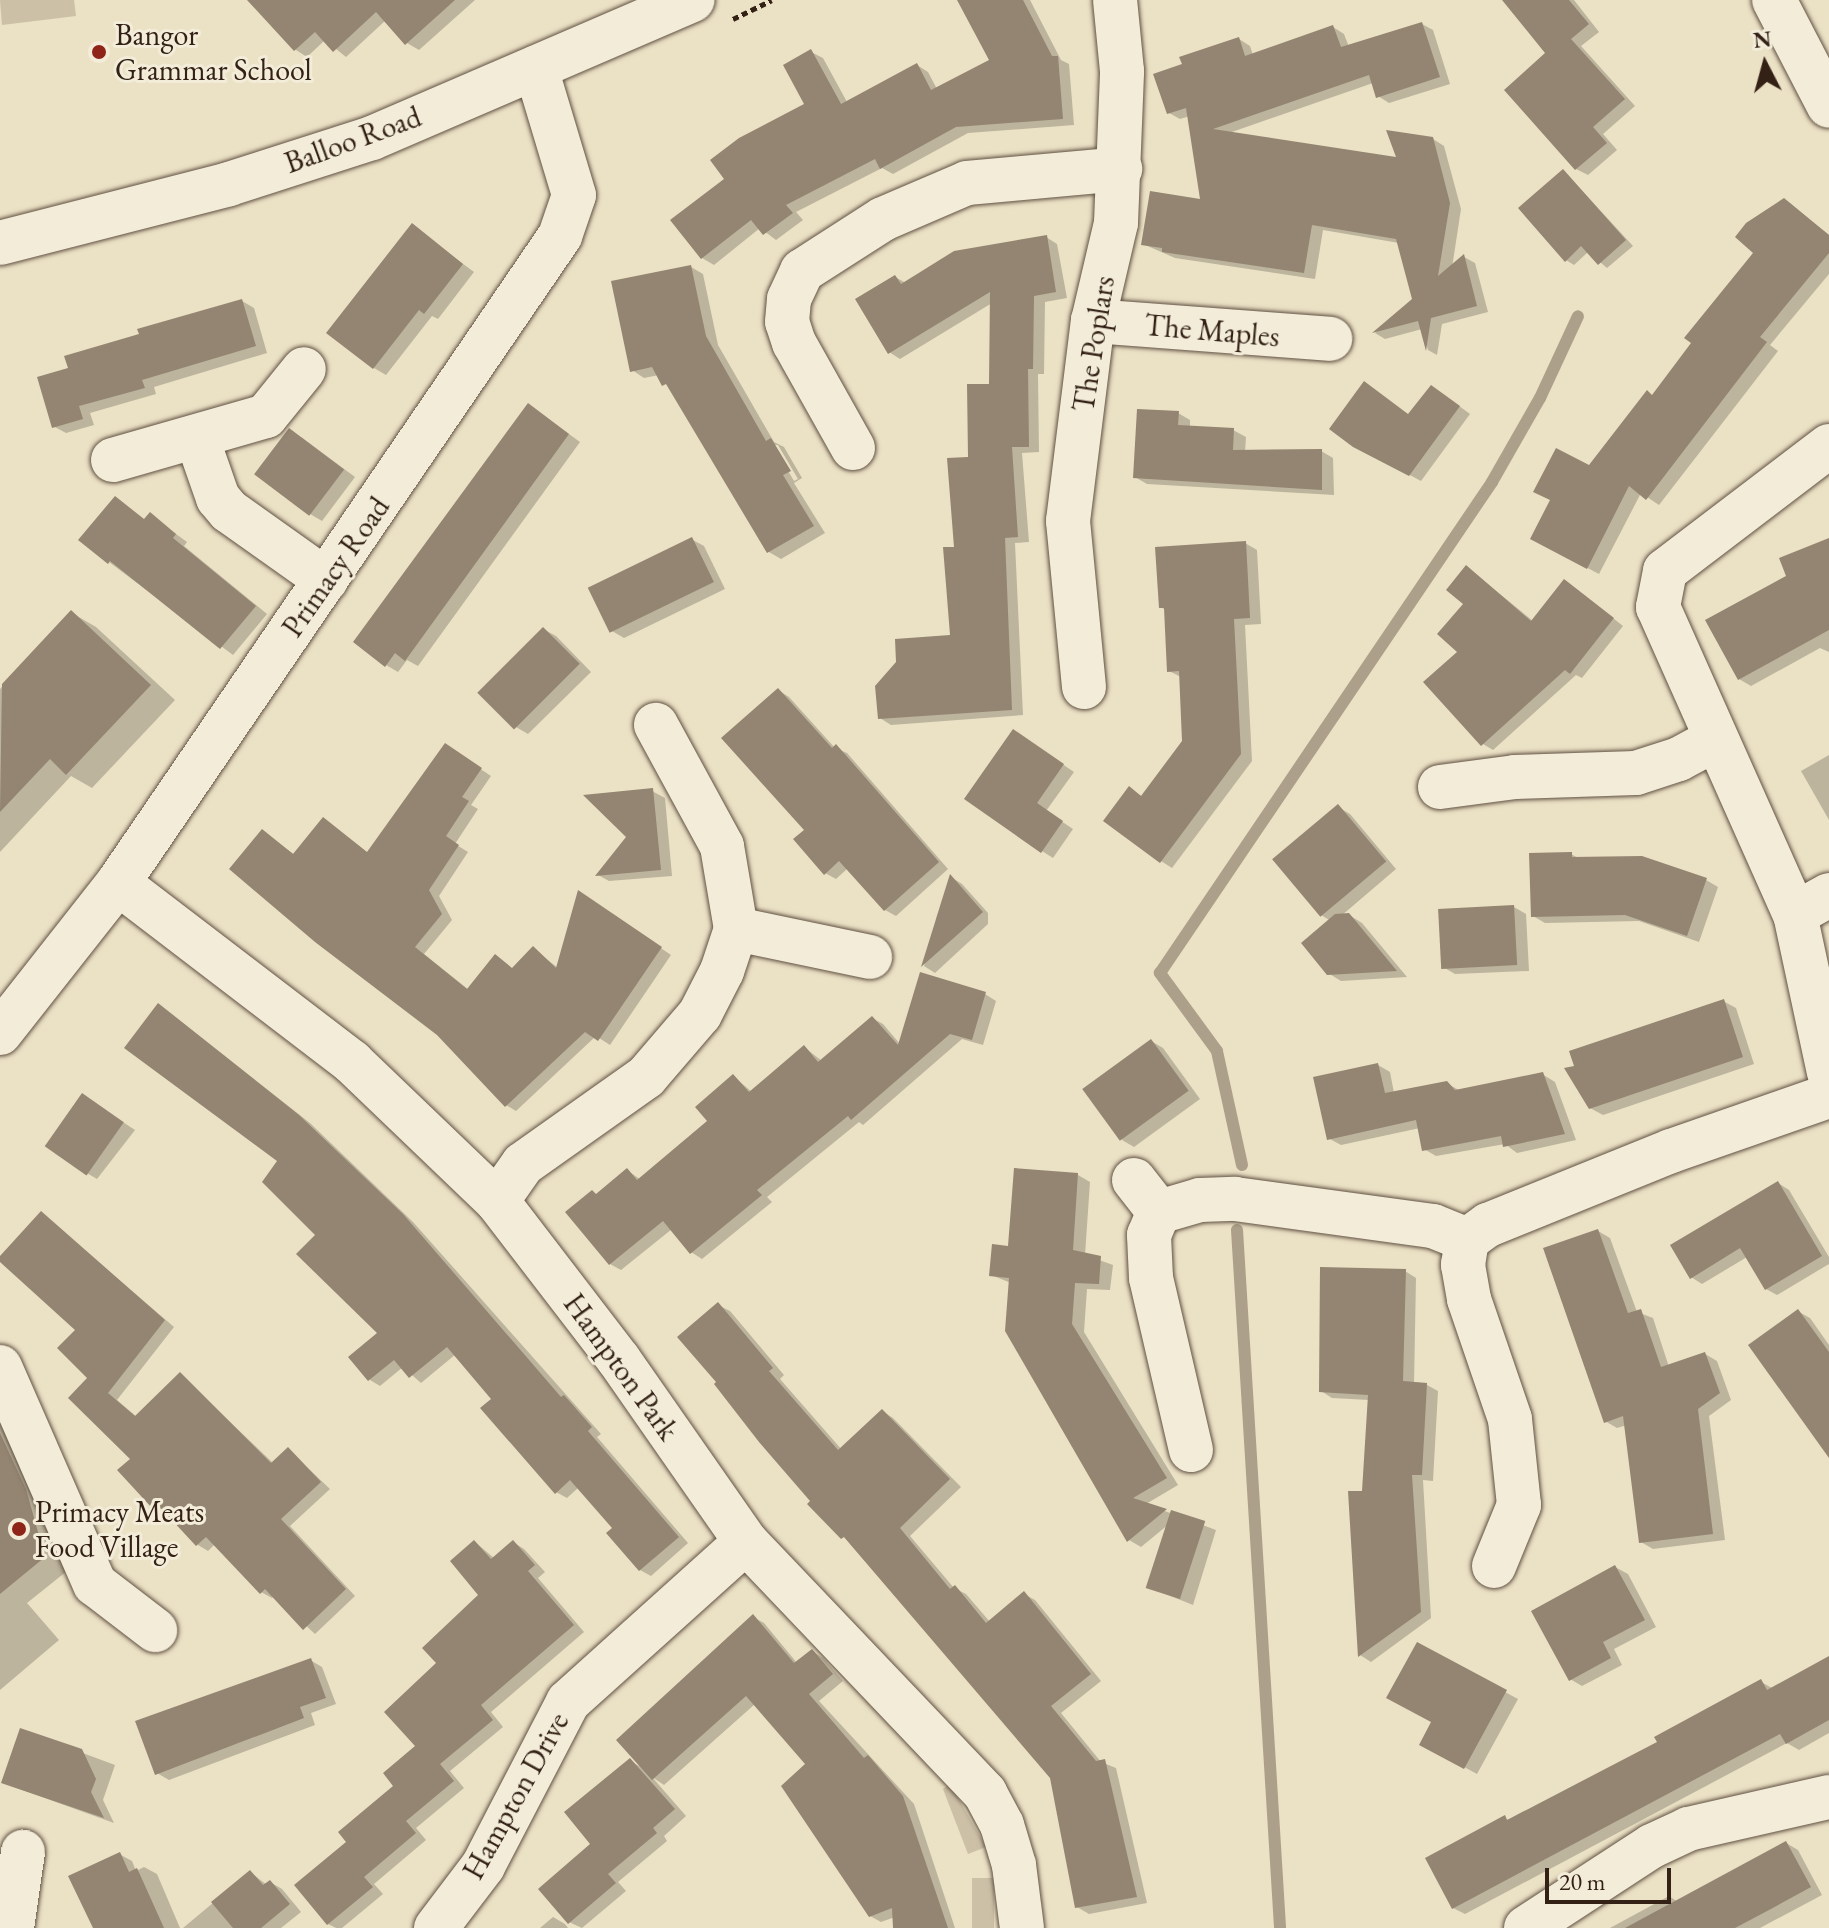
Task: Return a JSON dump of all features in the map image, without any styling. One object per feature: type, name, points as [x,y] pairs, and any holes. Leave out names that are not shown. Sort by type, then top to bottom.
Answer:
[{"type":"street","name":"Balloo Road","points":[[0,243],[229,184],[372,138],[693,0]]},
{"type":"street","name":"The Poplars","points":[[1084,687],[1068,521],[1093,321],[1116,223],[1122,71],[1116,0]]},
{"type":"street","points":[[1774,0],[1829,106]]},
{"type":"street","name":"Primacy Road","points":[[0,1033],[118,883],[560,236],[574,195],[536,68]]},
{"type":"street","points":[[853,448],[794,343],[787,322],[789,299],[802,271],[883,219],[967,183],[1120,169]]},
{"type":"street","name":"The Maples","points":[[1093,321],[1330,339]]},
{"type":"street","points":[[113,460],[266,416],[304,369]]},
{"type":"street","points":[[197,438],[218,498],[229,511],[326,580]]},
{"type":"street","points":[[1829,446],[1665,571],[1658,607],[1716,739],[1812,904],[1829,1072]]},
{"type":"street","points":[[497,1201],[523,1164],[646,1077],[700,1014],[722,971],[736,929],[722,846],[656,725]]},
{"type":"street","points":[[1440,787],[1515,777],[1636,773],[1679,759],[1716,739]]},
{"type":"street","name":"Hampton Park","points":[[118,883],[352,1062],[497,1201],[619,1360],[746,1542],[985,1793],[1002,1825],[1014,1865],[1022,1928]]},
{"type":"street","points":[[736,929],[870,957]]},
{"type":"street","points":[[1494,1566],[1519,1505],[1510,1419],[1469,1299],[1463,1265],[1467,1240],[1488,1225],[1671,1151],[1829,1096]]},
{"type":"street","points":[[1191,1450],[1151,1278],[1146,1196],[1190,1202],[1235,1199],[1433,1226],[1467,1240]]},
{"type":"street","points":[[0,1367],[95,1584],[155,1630]]},
{"type":"street","name":"Hampton Drive","points":[[436,1928],[483,1866],[568,1702],[746,1542]]},
{"type":"street","points":[[1526,1928],[1652,1846],[1688,1829],[1829,1797]]},
{"type":"street","points":[[12,1928],[23,1852]]},
{"type":"shaded area","points":[[0,0],[74,0],[76,16],[2,25]]},
{"type":"shaded area","points":[[950,1784],[986,1847],[968,1854],[943,1789]]},
{"type":"shaded area","points":[[972,1878],[994,1878],[994,1928],[972,1928]]},
{"type":"building","points":[[247,0],[455,0],[405,45],[376,12],[333,52],[315,32],[294,51]]},
{"type":"building","points":[[957,0],[1023,0],[1052,56],[1058,56],[1063,119],[956,127],[880,169],[875,159],[786,205],[793,213],[763,235],[751,220],[701,259],[670,220],[724,179],[710,160],[739,138],[804,104],[783,65],[811,49],[841,104],[917,63],[931,90],[989,60]]},
{"type":"building","points":[[1502,0],[1569,0],[1589,24],[1571,39],[1625,99],[1593,127],[1607,143],[1575,170],[1504,90],[1545,53]]},
{"type":"building","points":[[1422,22],[1440,77],[1376,98],[1369,75],[1213,129],[1396,157],[1386,130],[1433,137],[1450,203],[1438,276],[1464,254],[1477,306],[1431,318],[1426,351],[1418,321],[1372,333],[1412,299],[1396,239],[1312,225],[1304,273],[1162,252],[1162,248],[1141,245],[1150,191],[1200,199],[1186,108],[1167,114],[1153,74],[1182,64],[1179,57],[1239,37],[1245,56],[1333,25],[1341,47]]},
{"type":"building","points":[[1563,169],[1626,240],[1598,265],[1581,246],[1565,262],[1518,208]]},
{"type":"building","points":[[1784,198],[1829,235],[1829,253],[1760,337],[1767,342],[1646,500],[1629,486],[1587,569],[1530,539],[1550,500],[1533,492],[1556,448],[1589,465],[1647,390],[1652,395],[1691,343],[1684,338],[1753,253],[1735,237],[1746,223]]},
{"type":"building","points":[[412,223],[463,264],[424,314],[419,310],[373,369],[326,333]]},
{"type":"building","points":[[1047,235],[1056,292],[1034,296],[1033,369],[1028,369],[1029,447],[1012,447],[1018,537],[1005,538],[1012,710],[878,719],[875,686],[896,662],[895,639],[950,635],[943,547],[954,547],[947,458],[968,457],[967,384],[989,384],[990,292],[888,354],[855,299],[895,275],[901,284],[954,251]]},
{"type":"building","points":[[691,265],[706,336],[766,441],[771,438],[791,471],[783,475],[814,526],[767,553],[666,384],[662,386],[652,367],[630,372],[611,281]]},
{"type":"building","points":[[242,299],[256,346],[142,380],[145,388],[79,406],[83,419],[52,428],[37,377],[68,368],[64,356],[139,334],[137,329]]},
{"type":"building","points":[[1364,381],[1408,414],[1431,385],[1460,406],[1409,476],[1353,447],[1329,429]]},
{"type":"building","points":[[528,403],[569,434],[405,661],[395,653],[385,667],[353,642]]},
{"type":"building","points":[[1137,409],[1179,411],[1178,425],[1234,428],[1233,450],[1322,449],[1322,490],[1133,478]]},
{"type":"building","points":[[289,428],[344,470],[309,516],[254,474]]},
{"type":"building","points":[[115,496],[144,519],[150,512],[176,534],[173,538],[256,606],[220,649],[110,561],[108,564],[78,540]]},
{"type":"building","points":[[692,537],[714,582],[610,633],[588,588]]},
{"type":"building","points":[[1829,538],[1829,630],[1738,680],[1705,620],[1786,576],[1779,558]]},
{"type":"building","points":[[1246,541],[1250,618],[1234,619],[1241,754],[1160,863],[1103,821],[1129,786],[1141,796],[1182,741],[1179,671],[1167,672],[1164,608],[1159,608],[1155,547]]},
{"type":"building","points":[[1466,565],[1531,621],[1564,579],[1614,618],[1570,674],[1565,670],[1481,746],[1423,682],[1457,652],[1437,634],[1463,604],[1446,590]]},
{"type":"building","points":[[71,610],[151,685],[66,775],[50,759],[0,812],[2,684]]},
{"type":"building","points":[[543,627],[580,664],[514,730],[477,693]]},
{"type":"building","points":[[778,688],[832,748],[836,744],[939,862],[884,911],[839,861],[824,875],[793,839],[804,830],[721,738]]},
{"type":"building","points":[[1013,729],[1064,764],[1037,803],[1063,821],[1041,853],[964,799]]},
{"type":"building","points":[[445,743],[482,768],[462,797],[469,801],[446,836],[459,845],[429,890],[442,914],[415,947],[467,989],[495,954],[512,968],[533,946],[556,968],[578,890],[662,947],[598,1041],[585,1032],[505,1107],[437,1035],[315,942],[229,869],[262,829],[293,854],[323,817],[367,852]]},
{"type":"building","points":[[653,788],[661,870],[595,876],[626,837],[583,795]]},
{"type":"building","points":[[1338,804],[1386,861],[1320,917],[1272,859]]},
{"type":"building","points":[[1572,852],[1572,857],[1642,856],[1707,878],[1687,936],[1625,915],[1531,917],[1529,853]]},
{"type":"building","points":[[950,874],[983,912],[921,967]]},
{"type":"building","points":[[1514,905],[1517,965],[1441,969],[1438,909]]},
{"type":"building","points":[[1349,913],[1397,971],[1327,975],[1301,943],[1335,914]]},
{"type":"building","points":[[920,972],[986,992],[972,1040],[950,1034],[851,1120],[848,1116],[757,1190],[762,1195],[690,1254],[663,1221],[609,1265],[565,1212],[592,1190],[596,1194],[627,1168],[637,1180],[707,1121],[695,1107],[733,1074],[749,1092],[804,1045],[818,1062],[872,1016],[898,1045]]},
{"type":"building","points":[[1724,999],[1743,1057],[1589,1109],[1564,1068],[1574,1066],[1569,1051]]},
{"type":"building","points":[[158,1003],[299,1115],[403,1214],[561,1397],[564,1395],[592,1427],[588,1431],[679,1537],[639,1571],[606,1533],[612,1528],[570,1480],[555,1494],[480,1408],[491,1399],[447,1347],[409,1378],[394,1360],[368,1381],[348,1357],[377,1333],[296,1254],[315,1235],[262,1182],[277,1161],[124,1048]]},
{"type":"building","points":[[1151,1039],[1189,1091],[1120,1141],[1082,1089]]},
{"type":"building","points":[[1378,1063],[1385,1093],[1447,1081],[1455,1090],[1543,1072],[1565,1134],[1503,1147],[1501,1136],[1422,1151],[1416,1120],[1327,1140],[1313,1077]]},
{"type":"building","points":[[82,1093],[124,1122],[86,1175],[45,1146]]},
{"type":"building","points":[[1014,1168],[1078,1173],[1073,1250],[1101,1256],[1099,1284],[1075,1283],[1072,1324],[1167,1478],[1133,1498],[1167,1509],[1127,1542],[1005,1331],[1009,1278],[989,1276],[992,1244],[1008,1246]]},
{"type":"building","points":[[1778,1181],[1822,1256],[1765,1290],[1740,1248],[1690,1279],[1670,1245]]},
{"type":"building","points":[[41,1211],[165,1320],[108,1393],[135,1416],[180,1372],[271,1463],[288,1447],[321,1482],[281,1519],[346,1589],[303,1630],[265,1589],[260,1594],[206,1537],[196,1546],[158,1505],[153,1509],[117,1470],[130,1459],[68,1398],[87,1378],[57,1348],[75,1330],[0,1262],[0,1256]]},
{"type":"building","points":[[1598,1229],[1628,1313],[1641,1309],[1661,1367],[1705,1352],[1720,1393],[1698,1409],[1713,1534],[1639,1543],[1623,1416],[1604,1423],[1543,1248]]},
{"type":"building","points":[[1320,1267],[1406,1269],[1403,1381],[1427,1383],[1422,1475],[1412,1475],[1421,1612],[1358,1657],[1348,1491],[1362,1491],[1368,1395],[1319,1392]]},
{"type":"building","points":[[718,1302],[773,1368],[769,1371],[838,1450],[882,1409],[950,1479],[900,1528],[950,1589],[955,1585],[986,1623],[1024,1591],[1091,1674],[1051,1706],[1096,1761],[1105,1759],[1137,1897],[1075,1908],[1050,1778],[844,1537],[841,1539],[807,1504],[810,1501],[759,1442],[714,1384],[716,1382],[677,1337]]},
{"type":"building","points":[[1798,1309],[1829,1352],[1829,1458],[1748,1345]]},
{"type":"building","name":"Primacy Meats Food Village","points":[[0,1433],[26,1489],[45,1557],[0,1594]]},
{"type":"building","points":[[1171,1510],[1205,1521],[1180,1599],[1146,1588]]},
{"type":"building","points":[[474,1540],[491,1559],[513,1540],[535,1565],[528,1571],[574,1625],[481,1705],[493,1720],[440,1764],[454,1781],[406,1821],[416,1833],[364,1877],[373,1887],[327,1925],[294,1885],[346,1842],[338,1832],[393,1786],[383,1773],[415,1746],[384,1712],[436,1663],[422,1648],[478,1595],[450,1561]]},
{"type":"building","points":[[1615,1565],[1645,1620],[1603,1642],[1611,1658],[1569,1681],[1531,1611]]},
{"type":"building","points":[[753,1614],[794,1663],[812,1649],[833,1674],[809,1694],[864,1758],[868,1755],[903,1796],[948,1928],[893,1928],[892,1908],[869,1917],[781,1786],[805,1764],[746,1696],[652,1780],[616,1740]]},
{"type":"building","points":[[1417,1642],[1507,1690],[1464,1769],[1419,1745],[1431,1722],[1386,1698]]},
{"type":"building","points":[[1829,1656],[1829,1720],[1786,1744],[1780,1734],[1452,1909],[1425,1858],[1505,1815],[1507,1820],[1657,1742],[1654,1737],[1761,1679],[1767,1690]]},
{"type":"building","points":[[311,1658],[326,1698],[300,1707],[304,1718],[155,1775],[135,1721]]},
{"type":"building","points":[[20,1728],[82,1749],[96,1779],[91,1792],[104,1818],[1,1783]]},
{"type":"building","points":[[630,1758],[675,1809],[653,1828],[657,1833],[608,1874],[616,1883],[568,1924],[538,1889],[590,1844],[564,1812]]},
{"type":"building","points":[[1786,1841],[1811,1887],[1769,1910],[1735,1928],[1625,1928]]},
{"type":"building","points":[[120,1852],[129,1872],[137,1868],[164,1928],[93,1928],[68,1876]]},
{"type":"building","points":[[250,1870],[263,1885],[270,1880],[290,1904],[261,1928],[233,1928],[211,1902]]},
{"type":"waterway","points":[[1242,1165],[1217,1051],[1160,973],[1492,482],[1540,398],[1578,316]]},
{"type":"waterway","points":[[1237,1230],[1280,1928]]},
{"type":"place","name":"Bangor Grammar School","points":[[99,52]]},
{"type":"place","name":"Primacy Meats Food Village","points":[[19,1529]]}]
